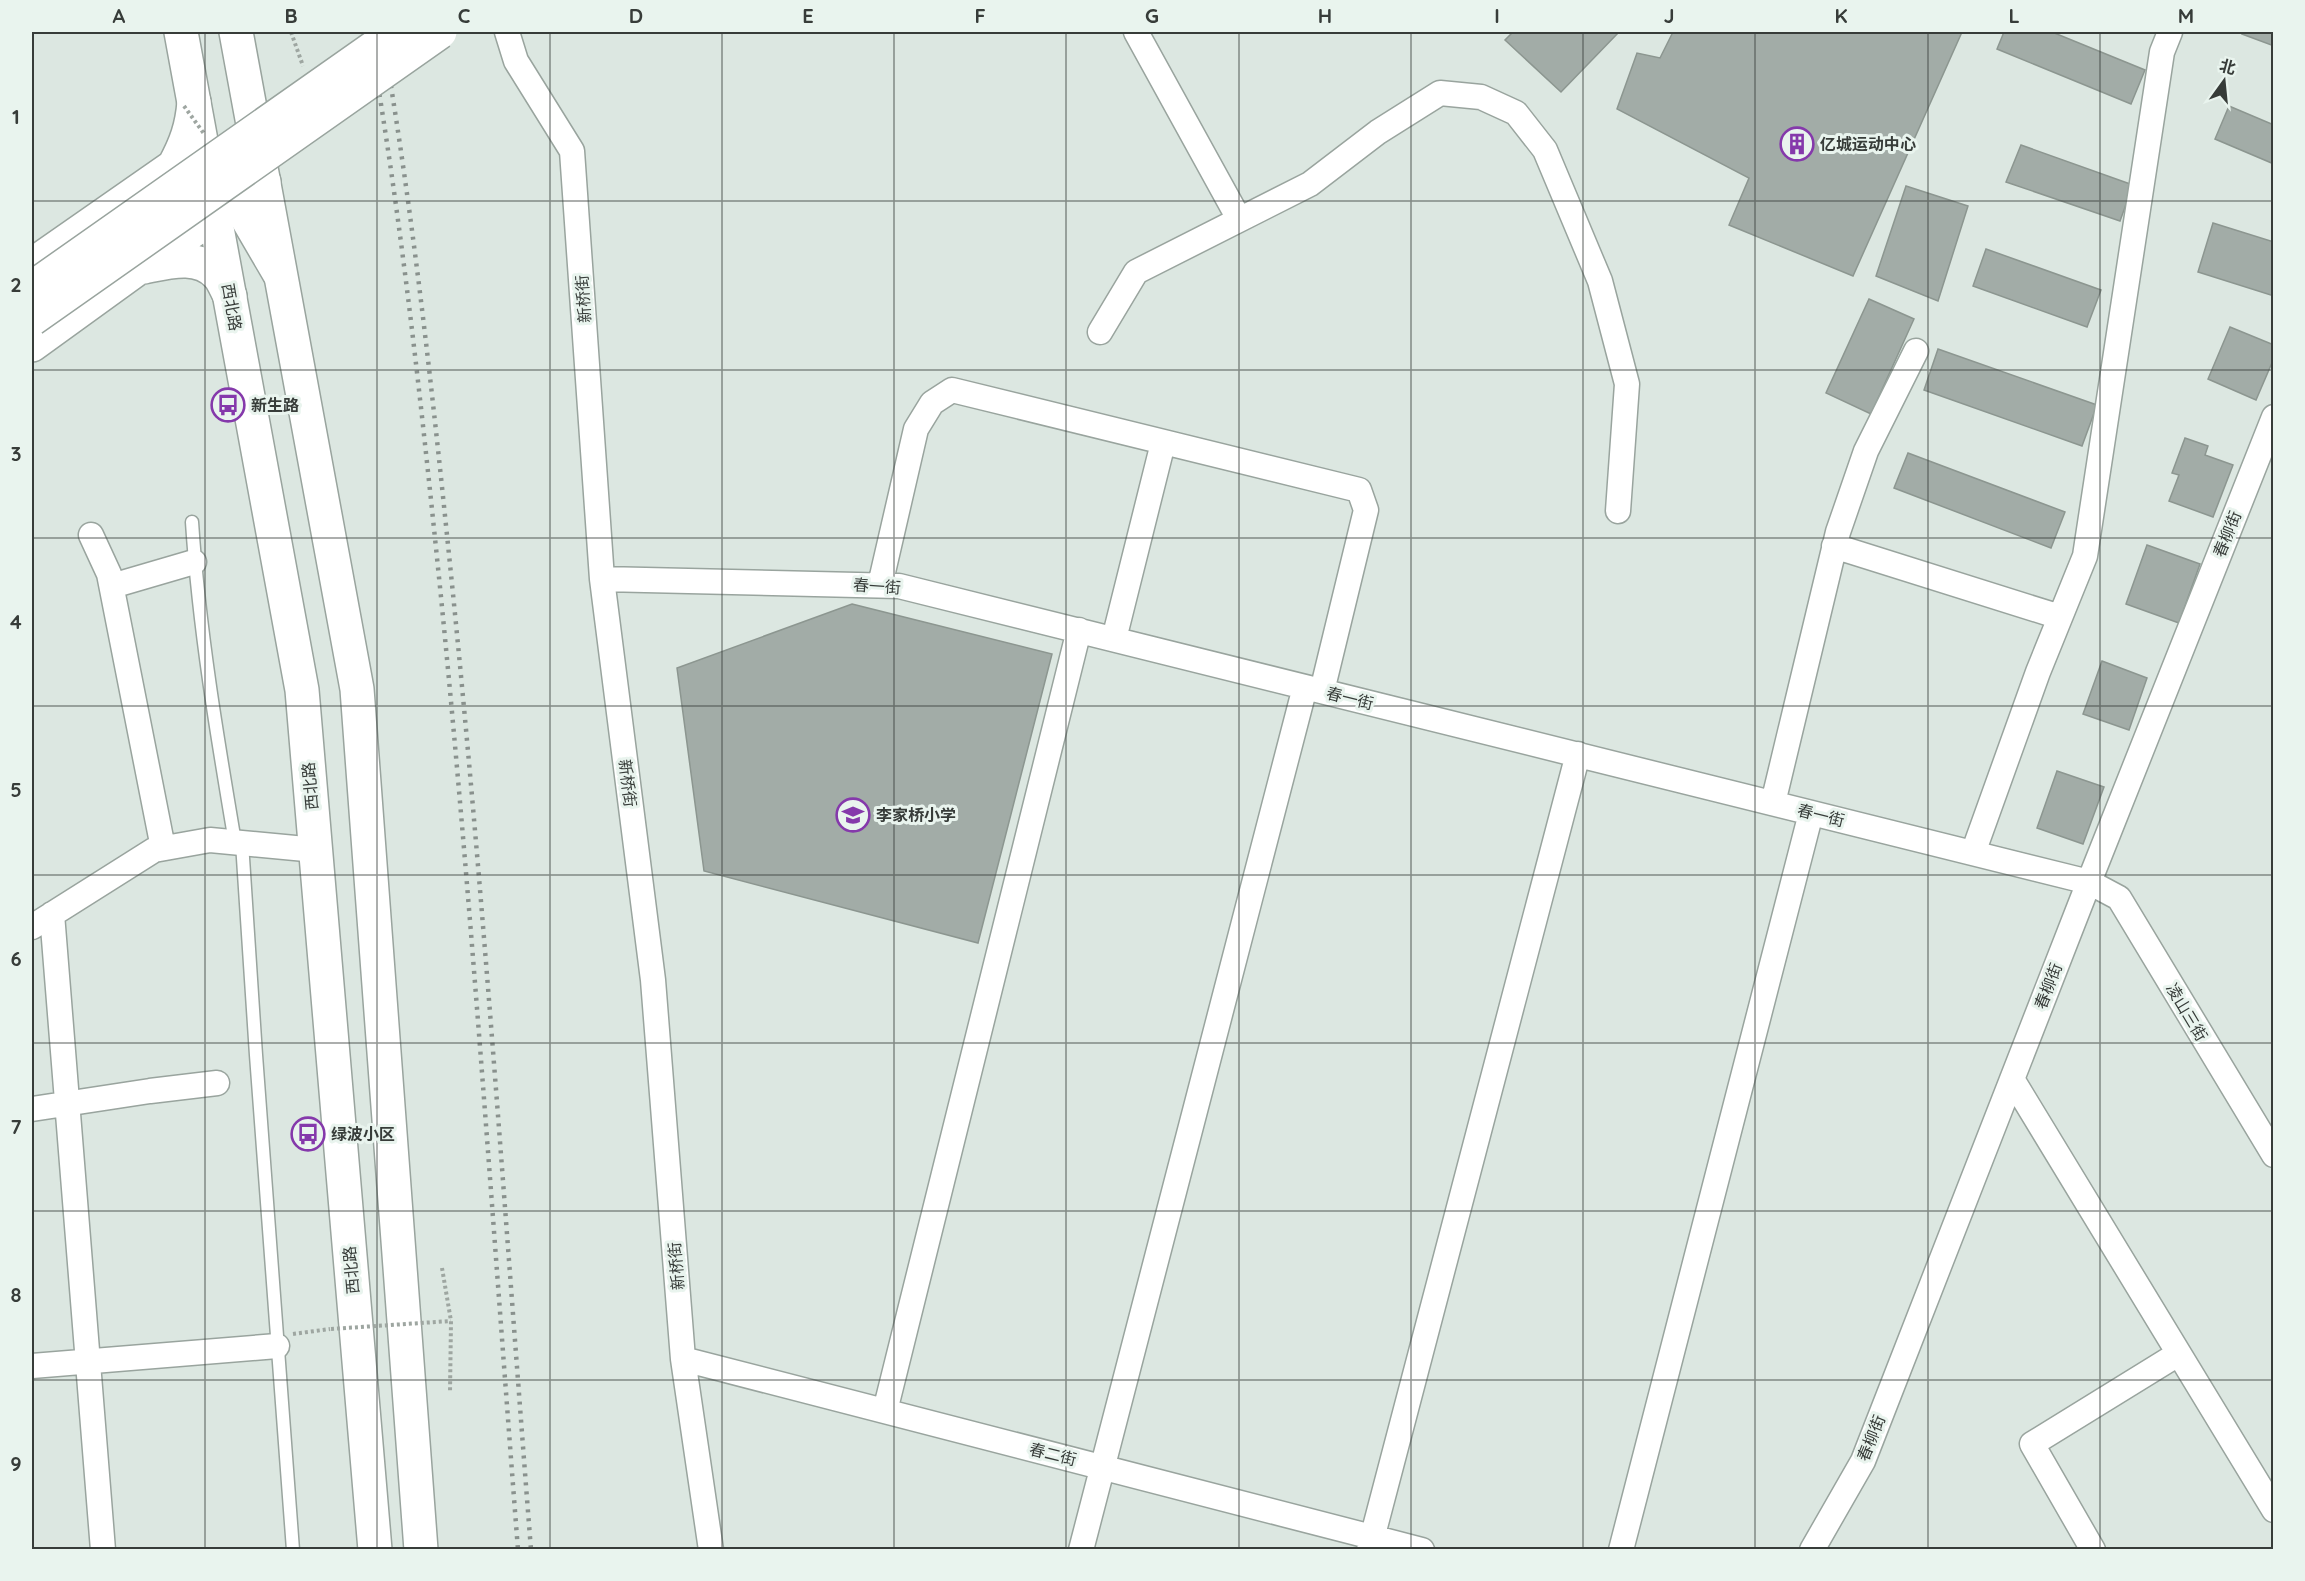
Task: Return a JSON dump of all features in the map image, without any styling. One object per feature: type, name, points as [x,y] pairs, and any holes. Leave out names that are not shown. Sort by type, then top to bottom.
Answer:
[{"type":"main road","name":"西北路","points":[[181,32],[189,104],[207,171],[226,208],[230,296],[302,690],[375,1546]]},
{"type":"main road","points":[[236,32],[357,689],[421,1550]]},
{"type":"main road","points":[[32,288],[396,32]]},
{"type":"main road","points":[[32,319],[440,32]]},
{"type":"main road","points":[[32,264],[174,166],[186,145],[193,123],[189,104]]},
{"type":"main road","points":[[174,166],[192,166],[207,171]]},
{"type":"main road","points":[[32,345],[137,269],[264,182]]},
{"type":"main road","points":[[226,208],[281,276]]},
{"type":"main road","points":[[137,269],[180,260],[200,264],[218,274],[230,296]]},
{"type":"main road","points":[[418,1515],[429,1550]]},
{"type":"street","name":"新桥街","points":[[507,32],[516,61],[572,151],[602,579],[653,980],[683,1359],[711,1550]]},
{"type":"street","points":[[1136,32],[1239,219]]},
{"type":"street","points":[[1973,853],[2038,672],[2085,556],[2162,52],[2170,32]]},
{"type":"street","points":[[1100,332],[1136,272],[1310,184],[1378,132],[1440,93],[1481,97],[1516,113],[1545,150],[1600,281],[1628,384],[1618,511]]},
{"type":"street","points":[[1773,803],[1834,546],[1866,451],[1916,351]]},
{"type":"street","points":[[880,585],[916,429],[932,403],[952,390],[1359,490],[1366,510],[1314,689],[1082,1550]]},
{"type":"street","name":"春柳街","points":[[1812,1550],[1863,1461],[2088,882],[2274,417]]},
{"type":"street","points":[[1114,639],[1163,442]]},
{"type":"street","points":[[91,535],[112,586],[163,849]]},
{"type":"street","points":[[1834,546],[2060,617]]},
{"type":"street","points":[[112,586],[194,562]]},
{"type":"street","name":"春一街","points":[[602,579],[899,586],[2088,882]]},
{"type":"street","points":[[885,1411],[1079,630]]},
{"type":"street","points":[[1371,1543],[1578,754]]},
{"type":"street","points":[[1621,1550],[1811,813]]},
{"type":"street","points":[[103,1550],[67,1104],[42,921],[154,850],[210,840],[316,850]]},
{"type":"street","name":"凌山三街","points":[[2088,882],[2119,898],[2274,1155]]},
{"type":"street","points":[[2012,1079],[2274,1510]]},
{"type":"street","points":[[32,1109],[217,1083]]},
{"type":"street","points":[[32,1366],[284,1340]]},
{"type":"street","points":[[2093,1550],[2032,1444],[2178,1353]]},
{"type":"street","name":"春二街","points":[[683,1359],[1103,1467],[1371,1543],[1422,1550]]},
{"type":"lane","points":[[192,522],[194,562],[218,744],[238,842],[284,1340],[293,1550]]},
{"type":"path","points":[[291,32],[306,74]]},
{"type":"path","points":[[189,104],[207,138]]},
{"type":"path","points":[[442,1268],[451,1321],[450,1392]]},
{"type":"path","points":[[284,1340],[330,1329],[451,1321]]},
{"type":"building","points":[[1513,32],[1619,32],[1561,92],[1505,40]]},
{"type":"building","name":"亿城运动中心","points":[[1673,32],[1962,32],[1853,276],[1729,225],[1749,178],[1617,109],[1637,53],[1660,58]]},
{"type":"building","points":[[2004,32],[2052,32],[2145,70],[2131,104],[1997,49]]},
{"type":"building","points":[[2243,32],[2274,32],[2274,46],[2242,34]]},
{"type":"building","points":[[2229,106],[2274,125],[2274,164],[2215,139]]},
{"type":"building","points":[[2021,145],[2133,185],[2120,221],[2006,182]]},
{"type":"building","points":[[1906,186],[1968,206],[1938,301],[1876,276]]},
{"type":"building","points":[[2213,223],[2274,242],[2274,296],[2198,272]]},
{"type":"building","points":[[1986,249],[2101,290],[2087,327],[1973,286]]},
{"type":"building","points":[[1869,299],[1914,319],[1871,414],[1826,393]]},
{"type":"building","points":[[2230,327],[2274,345],[2274,358],[2256,400],[2208,379]]},
{"type":"building","points":[[1938,349],[2097,405],[2082,446],[1924,390]]},
{"type":"building","points":[[2185,438],[2208,446],[2205,455],[2233,465],[2213,517],[2169,501],[2179,475],[2172,473]]},
{"type":"building","points":[[1908,453],[2065,512],[2051,548],[1894,488]]},
{"type":"building","points":[[2147,545],[2200,564],[2179,623],[2126,604]]},
{"type":"building","name":"李家桥小学","points":[[852,604],[1052,654],[978,943],[704,871],[677,668]]},
{"type":"building","points":[[2102,661],[2147,678],[2129,730],[2083,714]]},
{"type":"building","points":[[2057,771],[2104,787],[2083,844],[2037,828]]},
{"type":"railway","points":[[369,32],[401,239],[418,378],[452,707],[518,1550]]},
{"type":"railway","points":[[382,32],[414,242],[465,713],[531,1550]]},
{"type":"place","name":"亿城运动中心","points":[[1797,144]]},
{"type":"place","name":"新生路","points":[[228,405]]},
{"type":"place","name":"李家桥小学","points":[[853,815]]},
{"type":"place","name":"绿波小区","points":[[308,1134]]}]
